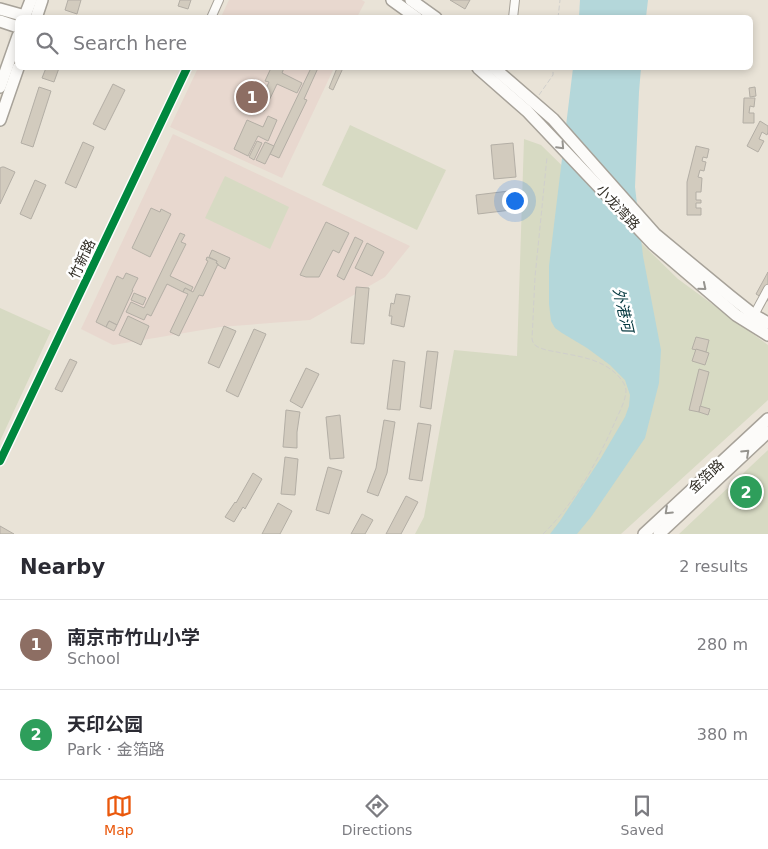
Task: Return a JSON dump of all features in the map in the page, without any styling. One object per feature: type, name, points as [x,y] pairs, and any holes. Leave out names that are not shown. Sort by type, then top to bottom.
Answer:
[{"type":"main road","points":[[28,15],[31,0]]},
{"type":"main road","points":[[30,15],[42,0]]},
{"type":"main road","points":[[392,0],[413,15]]},
{"type":"main road","points":[[410,0],[432,15]]},
{"type":"main road","points":[[0,9],[21,15]]},
{"type":"main road","points":[[0,21],[15,26]]},
{"type":"main road","points":[[0,87],[15,44]]},
{"type":"main road","points":[[0,120],[17,70]]},
{"type":"main road","name":"小龙湾路","points":[[487,70],[500,73],[531,107],[552,119],[654,239],[736,315],[768,335]]},
{"type":"main road","name":"小龙湾路","points":[[654,239],[754,315],[768,323]]},
{"type":"main road","name":"金箔路","points":[[644,534],[768,419]]},
{"type":"main road","name":"金箔路","points":[[659,534],[768,432]]},
{"type":"street","points":[[212,15],[219,0]]},
{"type":"street","points":[[513,15],[515,0]]},
{"type":"street","name":"竹新路","points":[[0,461],[186,70]]},
{"type":"street","points":[[754,315],[768,289]]},
{"type":"path","points":[[558,15],[560,0]]},
{"type":"path","points":[[531,107],[553,75],[554,70]]},
{"type":"path","points":[[543,534],[552,526],[587,476],[621,409],[626,392],[625,385],[620,378],[604,365],[588,359],[545,350],[534,344],[532,339],[535,277],[547,157]]},
{"type":"shaded area","points":[[229,0],[362,0],[365,2],[358,15],[222,15]]},
{"type":"shaded area","points":[[197,70],[333,70],[282,178],[170,127]]},
{"type":"shaded area","points":[[173,134],[410,246],[385,277],[310,320],[220,327],[113,345],[81,329]]},
{"type":"green space","points":[[350,125],[446,170],[417,230],[322,185]]},
{"type":"green space","points":[[524,139],[541,145],[678,279],[768,345],[768,400],[621,534],[415,534],[424,517],[454,350],[517,356]]},
{"type":"green space","points":[[225,176],[289,207],[270,249],[205,218]]},
{"type":"green space","points":[[0,308],[51,331],[0,441]]},
{"type":"green space","points":[[768,450],[768,534],[679,534]]},
{"type":"water","points":[[580,0],[648,0],[646,15],[579,15]]},
{"type":"water","name":"外港河","points":[[573,70],[641,70],[635,187],[643,256],[661,350],[659,383],[645,438],[591,517],[577,534],[550,534],[601,458],[625,417],[630,395],[625,380],[610,365],[555,328],[551,321],[549,304],[549,266]]},
{"type":"building","points":[[68,0],[81,0],[77,14],[65,10]]},
{"type":"building","points":[[180,0],[191,0],[188,9],[178,6]]},
{"type":"building","points":[[450,0],[470,0],[465,9]]},
{"type":"building","points":[[45,70],[58,70],[54,82],[42,78]]},
{"type":"building","points":[[270,70],[283,70],[282,73],[302,83],[297,93],[277,84],[264,111],[257,108],[269,82],[265,81]]},
{"type":"building","points":[[310,70],[317,70],[304,99],[307,100],[279,158],[270,154]]},
{"type":"building","points":[[336,70],[342,70],[333,90],[329,88]]},
{"type":"building","points":[[113,84],[125,90],[105,130],[93,124]]},
{"type":"building","points":[[39,87],[51,91],[33,147],[21,143]]},
{"type":"building","points":[[755,87],[756,96],[750,97],[749,88]]},
{"type":"building","points":[[744,98],[755,98],[754,107],[750,106],[749,113],[754,113],[754,123],[743,123]]},
{"type":"building","points":[[268,116],[277,120],[268,141],[258,136],[248,156],[234,149],[247,120],[263,127]]},
{"type":"building","points":[[760,121],[768,126],[768,132],[767,135],[762,132],[759,139],[764,141],[758,152],[747,146]]},
{"type":"building","points":[[257,141],[262,143],[254,160],[249,157]]},
{"type":"building","points":[[83,142],[94,147],[76,188],[65,183]]},
{"type":"building","points":[[265,142],[274,146],[265,164],[256,160]]},
{"type":"building","points":[[513,143],[516,177],[494,179],[491,145]]},
{"type":"building","points":[[696,146],[709,149],[707,158],[703,157],[702,161],[706,162],[704,171],[700,170],[698,177],[702,178],[701,192],[696,192],[696,200],[701,200],[701,203],[696,203],[696,208],[701,208],[701,215],[687,215],[687,182]]},
{"type":"building","points":[[0,168],[15,172],[0,204]]},
{"type":"building","points":[[35,180],[46,185],[31,219],[20,214]]},
{"type":"building","points":[[509,191],[511,210],[478,214],[476,195]]},
{"type":"building","points":[[151,208],[160,212],[161,209],[171,214],[150,257],[132,248]]},
{"type":"building","points":[[326,222],[349,233],[339,253],[333,250],[319,277],[300,275]]},
{"type":"building","points":[[180,233],[185,235],[181,242],[186,244],[170,276],[193,287],[191,291],[185,288],[183,292],[167,284],[151,316],[147,314],[144,320],[126,312],[131,302],[144,308]]},
{"type":"building","points":[[355,237],[363,241],[344,280],[337,276]]},
{"type":"building","points":[[367,243],[384,252],[372,276],[355,268]]},
{"type":"building","points":[[212,250],[230,258],[225,269],[216,263],[217,261],[209,257]]},
{"type":"building","points":[[207,257],[217,261],[216,263],[218,264],[203,296],[199,295],[179,336],[170,332],[188,294],[183,292],[185,288],[193,292],[208,261],[206,260]]},
{"type":"building","points":[[768,272],[768,301],[756,294]]},
{"type":"building","points":[[126,273],[138,278],[117,325],[109,321],[106,327],[96,322],[117,276],[123,279]]},
{"type":"building","points":[[356,287],[369,288],[364,344],[351,343]]},
{"type":"building","points":[[134,293],[146,298],[143,305],[131,300]]},
{"type":"building","points":[[396,294],[410,296],[404,327],[391,324],[392,316],[389,316],[391,303],[394,304]]},
{"type":"building","points":[[128,316],[149,326],[141,345],[119,335]]},
{"type":"building","points":[[109,321],[117,325],[114,331],[106,327]]},
{"type":"building","points":[[224,326],[236,331],[219,368],[208,363]]},
{"type":"building","points":[[254,329],[266,334],[238,397],[226,391]]},
{"type":"building","points":[[696,337],[709,340],[706,352],[692,349]]},
{"type":"building","points":[[696,349],[709,353],[705,365],[692,361]]},
{"type":"building","points":[[427,351],[438,352],[431,409],[420,407]]},
{"type":"building","points":[[70,359],[77,362],[62,392],[55,389]]},
{"type":"building","points":[[393,360],[405,362],[400,410],[387,409]]},
{"type":"building","points":[[306,368],[319,374],[302,408],[290,401]]},
{"type":"building","points":[[699,369],[709,372],[699,412],[689,410]]},
{"type":"building","points":[[700,406],[710,409],[708,415],[699,412]]},
{"type":"building","points":[[286,410],[300,412],[297,448],[283,447]]},
{"type":"building","points":[[340,415],[344,458],[330,459],[326,417]]},
{"type":"building","points":[[384,420],[395,422],[387,473],[378,496],[367,492],[376,468]]},
{"type":"building","points":[[418,423],[431,425],[422,481],[409,479]]},
{"type":"building","points":[[285,457],[298,459],[295,495],[281,494]]},
{"type":"building","points":[[328,467],[342,471],[329,514],[316,510]]},
{"type":"building","points":[[253,473],[262,479],[245,509],[243,507],[234,522],[225,517],[236,503]]},
{"type":"building","points":[[406,496],[418,502],[401,534],[386,534]]},
{"type":"building","points":[[278,503],[292,511],[280,534],[262,534]]},
{"type":"building","points":[[362,514],[373,520],[365,534],[351,534]]},
{"type":"building","points":[[0,526],[14,534],[0,534]]},
{"type":"cycle path","points":[[0,461],[186,70]]},
{"type":"place","name":"南京市竹山小学","points":[[252,97]]},
{"type":"place","name":"天印公园","points":[[746,492]]}]
